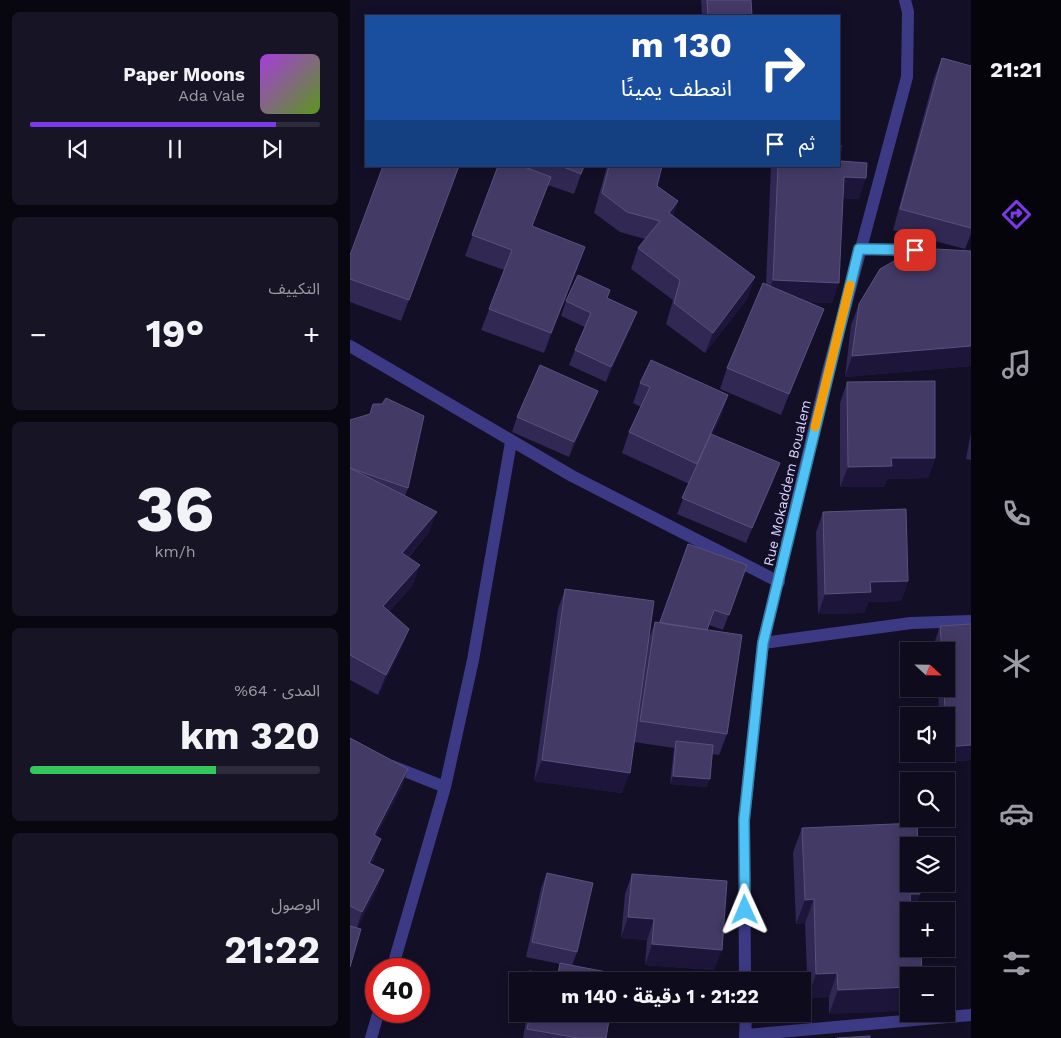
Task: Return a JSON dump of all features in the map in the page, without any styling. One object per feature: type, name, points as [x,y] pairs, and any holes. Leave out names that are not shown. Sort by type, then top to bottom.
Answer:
[{"type":"street","name":"Rue Mokaddem Boualem","points":[[745,972],[744,820],[763,643],[827,375],[906,77],[908,12],[905,0]]},
{"type":"street","points":[[859,249],[943,251]]},
{"type":"street","points":[[350,346],[572,476],[779,582]]},
{"type":"street","points":[[395,958],[445,787],[473,660],[511,442]]},
{"type":"street","points":[[763,643],[911,623],[971,621]]},
{"type":"street","points":[[376,760],[445,787]]},
{"type":"street","points":[[746,1022],[746,1037],[971,1015]]},
{"type":"street","points":[[372,1038],[376,1023]]},
{"type":"building","points":[[707,0],[751,0],[752,15],[708,15]]},
{"type":"building","points":[[942,58],[971,66],[971,228],[900,209]]},
{"type":"building","points":[[840,161],[867,163],[866,178],[844,177],[839,283],[773,280],[778,167],[840,167]]},
{"type":"building","points":[[383,167],[459,167],[409,300],[350,279],[350,255]]},
{"type":"building","points":[[498,167],[525,167],[551,177],[532,226],[585,247],[551,333],[489,309],[512,250],[472,235]]},
{"type":"building","points":[[564,167],[584,167],[581,174]]},
{"type":"building","points":[[609,167],[662,167],[657,186],[678,201],[669,213],[755,277],[713,333],[674,303],[680,280],[638,248],[660,221],[627,212],[602,193]]},
{"type":"building","points":[[917,248],[971,251],[971,346],[852,356],[859,304],[880,269]]},
{"type":"building","points":[[578,275],[610,290],[607,298],[637,312],[611,367],[575,350],[591,313],[566,301]]},
{"type":"building","points":[[763,283],[824,309],[789,394],[727,368]]},
{"type":"building","points":[[651,360],[728,395],[697,464],[629,432],[650,387],[640,383]]},
{"type":"building","points":[[540,365],[598,391],[574,442],[517,417]]},
{"type":"building","points":[[935,381],[935,458],[891,458],[892,466],[848,467],[847,382]]},
{"type":"building","points":[[386,398],[424,416],[408,488],[350,468],[350,420],[370,414],[373,404],[382,404]]},
{"type":"building","points":[[711,434],[780,463],[752,528],[682,498]]},
{"type":"building","points":[[350,468],[437,512],[402,553],[420,565],[383,606],[409,629],[386,675],[350,655]]},
{"type":"building","points":[[906,509],[908,581],[870,582],[871,592],[825,594],[823,512]]},
{"type":"building","points":[[688,544],[747,565],[729,615],[714,610],[707,630],[660,622]]},
{"type":"building","points":[[565,589],[654,601],[630,773],[542,760]]},
{"type":"building","points":[[655,622],[742,635],[727,734],[640,721]]},
{"type":"building","points":[[971,624],[971,745],[955,746],[955,707],[945,707],[944,698],[955,698],[955,642],[941,642],[940,626]]},
{"type":"building","points":[[350,738],[408,769],[374,835],[381,839],[369,863],[384,870],[362,912],[350,906]]},
{"type":"building","points":[[676,741],[713,745],[710,779],[673,776]]},
{"type":"building","points":[[900,824],[900,827],[917,827],[918,837],[900,837],[900,892],[920,892],[920,894],[910,894],[910,902],[900,902],[900,957],[921,957],[922,967],[900,967],[900,987],[838,990],[837,973],[816,974],[814,899],[805,900],[802,828]]},
{"type":"building","points":[[547,873],[593,883],[577,952],[532,942]]},
{"type":"building","points":[[632,874],[727,881],[722,950],[652,944],[654,919],[628,917]]},
{"type":"building","points":[[350,926],[361,929],[350,967]]},
{"type":"building","points":[[560,963],[607,972],[558,972]]},
{"type":"building","points":[[528,1022],[609,1022],[606,1038],[578,1038],[527,1029]]},
{"type":"building","points":[[870,1036],[870,1038],[837,1038]]},
{"type":"slow traffic","points":[[815,427],[850,285]]},
{"type":"route","points":[[745,910],[744,820],[763,643],[859,249],[915,250]]}]
